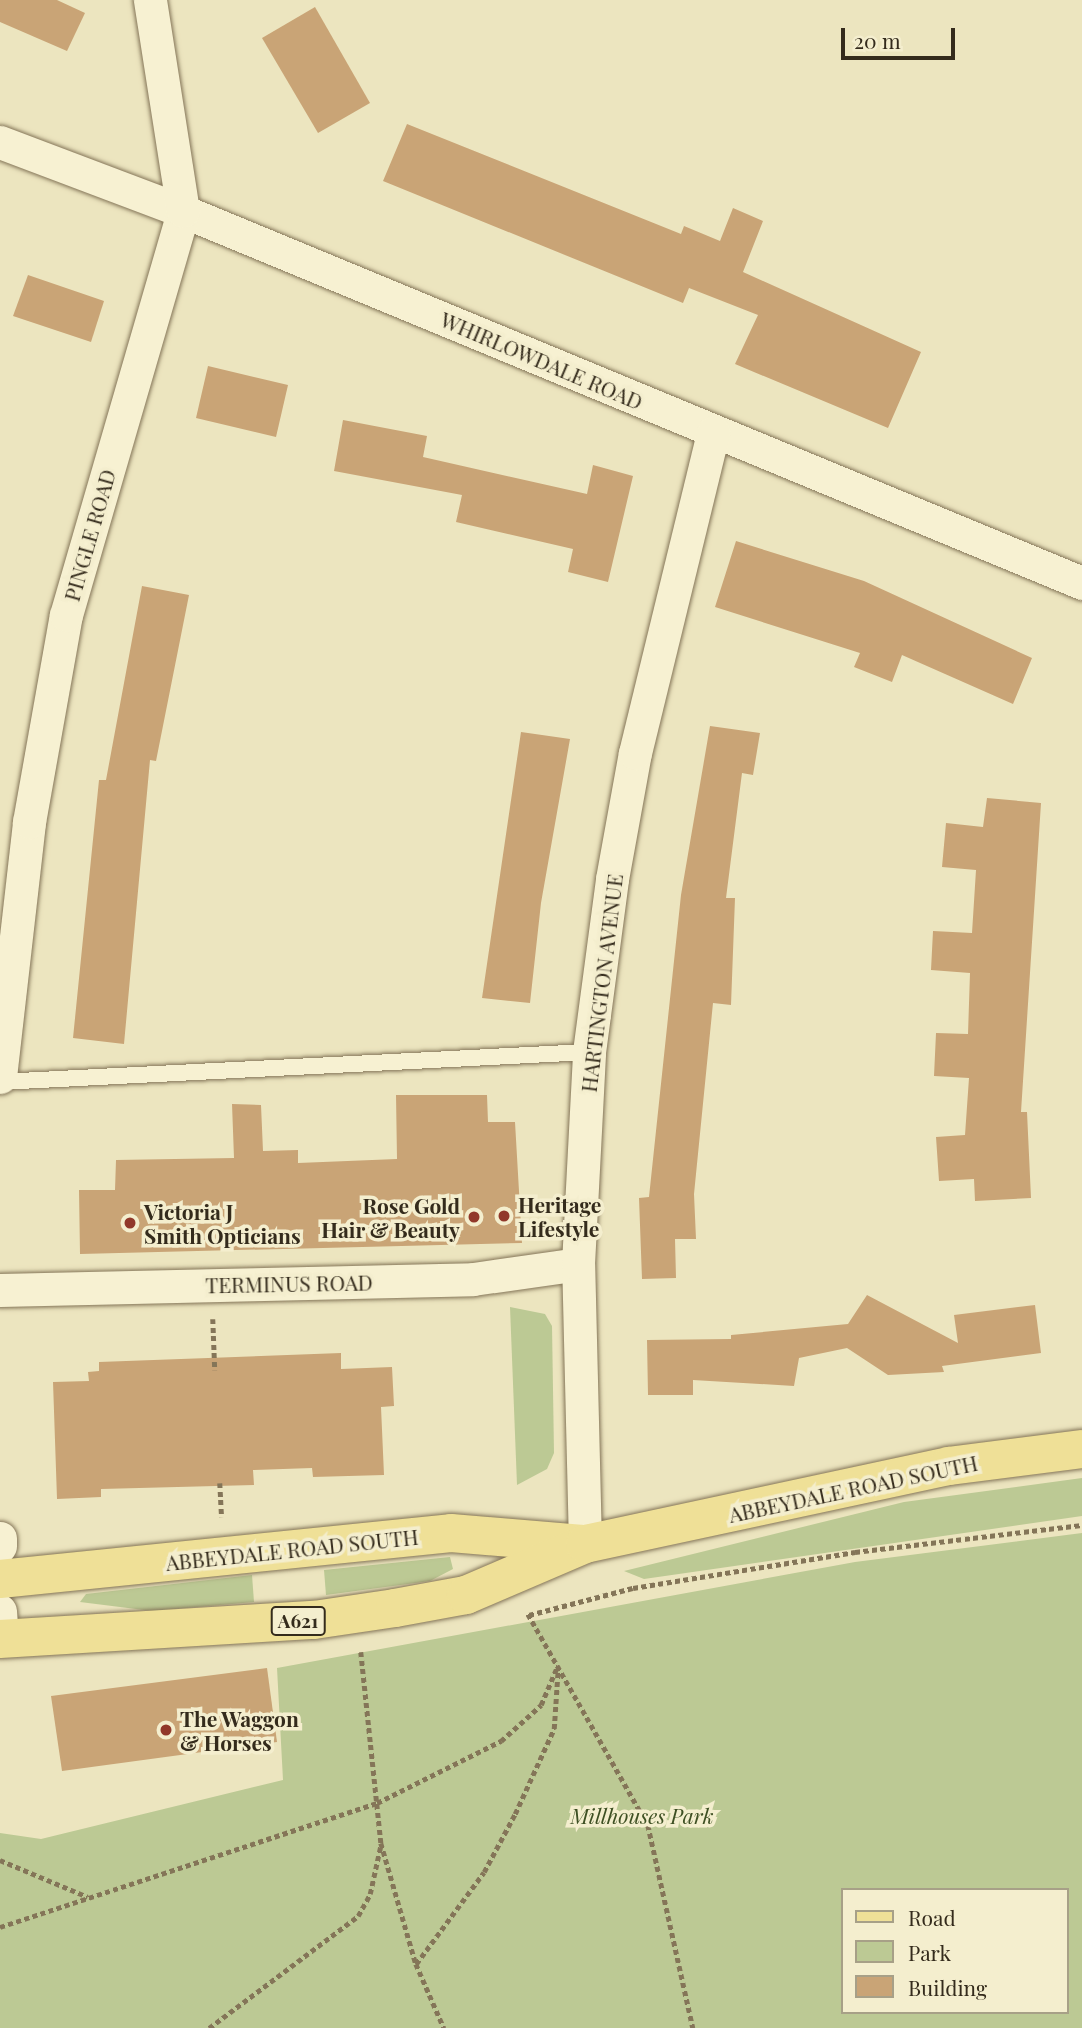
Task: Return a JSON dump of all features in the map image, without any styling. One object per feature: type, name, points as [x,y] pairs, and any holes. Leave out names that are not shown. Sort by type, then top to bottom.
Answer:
[{"type":"main road","name":"ABBEYDALE ROAD SOUTH","points":[[1,1629],[314,1620],[466,1595],[513,1578],[585,1544],[948,1466],[1082,1449]]},
{"type":"main road","name":"ABBEYDALE ROAD SOUTH","points":[[0,1579],[451,1533],[585,1544]]},
{"type":"street","name":"PINGLE ROAD","points":[[0,1079],[29,822],[66,615],[183,211],[150,0]]},
{"type":"street","name":"WHIRLOWDALE ROAD","points":[[0,142],[183,211],[1082,583]]},
{"type":"street","name":"HARTINGTON AVENUE","points":[[585,1544],[578,1264],[589,1052],[612,878],[635,753],[713,432]]},
{"type":"street","name":"TERMINUS ROAD","points":[[0,1290],[473,1279],[578,1264]]},
{"type":"street","points":[[0,1538],[0,1545]]},
{"type":"lane","points":[[0,1079],[589,1052]]},
{"type":"path","points":[[212,1285],[215,1370]]},
{"type":"path","points":[[220,1483],[222,1522]]},
{"type":"path","points":[[528,1615],[634,1588],[842,1554],[1082,1525]]},
{"type":"path","points":[[513,1578],[528,1615],[648,1825],[693,2028]]},
{"type":"path","points":[[360,1639],[382,1843],[416,1964],[444,2028]]},
{"type":"path","points":[[0,1927],[377,1803],[501,1741],[541,1705],[558,1665]]},
{"type":"path","points":[[416,1964],[485,1872],[515,1814],[554,1730],[558,1665]]},
{"type":"path","points":[[209,2028],[358,1916],[370,1894],[382,1843]]},
{"type":"path","points":[[0,1860],[88,1897]]},
{"type":"green space","points":[[510,1307],[545,1314],[552,1326],[554,1453],[547,1469],[517,1485]]},
{"type":"green space","points":[[1082,1478],[1082,1516],[644,1579],[624,1571],[904,1502]]},
{"type":"green space","name":"Millhouses Park","points":[[1082,1533],[1082,2028],[0,2028],[0,1833],[41,1839],[283,1780],[277,1668],[855,1562]]},
{"type":"green space","points":[[450,1557],[453,1569],[430,1581],[326,1595],[324,1570]]},
{"type":"green space","points":[[252,1575],[254,1602],[152,1611],[80,1602],[86,1594]]},
{"type":"building","points":[[0,0],[57,0],[85,13],[67,51],[0,22]]},
{"type":"building","points":[[315,7],[370,103],[318,133],[262,38]]},
{"type":"building","points":[[407,124],[681,234],[684,226],[720,241],[733,208],[763,221],[743,272],[921,352],[888,428],[735,364],[758,315],[689,288],[683,303],[383,181]]},
{"type":"building","points":[[28,275],[104,301],[91,342],[13,316]]},
{"type":"building","points":[[208,366],[288,385],[276,437],[196,418]]},
{"type":"building","points":[[343,420],[427,436],[423,457],[587,494],[593,465],[633,476],[608,582],[568,572],[573,549],[456,522],[462,495],[334,471]]},
{"type":"building","points":[[736,541],[864,581],[1032,658],[1013,704],[902,655],[892,682],[854,667],[860,653],[715,607]]},
{"type":"building","points":[[142,586],[189,595],[156,761],[150,760],[124,1044],[73,1038],[99,780],[106,780]]},
{"type":"building","points":[[710,726],[760,733],[753,775],[742,773],[726,898],[735,898],[731,1005],[713,1003],[694,1194],[696,1239],[675,1239],[676,1278],[642,1279],[639,1198],[649,1197],[681,895]]},
{"type":"building","points":[[521,732],[570,739],[541,903],[530,1003],[482,998]]},
{"type":"building","points":[[987,798],[1041,803],[1021,1112],[1027,1112],[1031,1198],[975,1201],[974,1179],[939,1181],[936,1137],[965,1135],[969,1078],[934,1076],[936,1033],[968,1034],[970,973],[931,970],[933,931],[972,933],[976,870],[942,867],[946,823],[983,827]]},
{"type":"building","points":[[396,1095],[487,1095],[488,1122],[515,1122],[522,1243],[80,1254],[79,1190],[115,1190],[116,1160],[234,1158],[232,1104],[261,1105],[263,1151],[298,1150],[298,1163],[397,1159]]},
{"type":"building","points":[[867,1295],[958,1343],[954,1315],[1035,1305],[1041,1353],[942,1366],[944,1372],[888,1375],[847,1348],[799,1358],[794,1386],[693,1380],[693,1395],[648,1395],[647,1340],[731,1339],[731,1335],[848,1324]]},
{"type":"building","points":[[341,1353],[341,1369],[392,1367],[394,1406],[381,1407],[384,1475],[313,1477],[312,1468],[253,1470],[254,1485],[101,1489],[101,1497],[57,1499],[53,1382],[89,1381],[88,1372],[99,1371],[99,1362]]},
{"type":"building","name":"The Waggon & Horses","points":[[267,1668],[277,1742],[62,1771],[51,1696]]},
{"type":"place","name":"Heritage Lifestyle","points":[[504,1216]]},
{"type":"place","name":"Rose Gold Hair & Beauty","points":[[474,1217]]},
{"type":"place","name":"Victoria J Smith Opticians","points":[[130,1223]]},
{"type":"place","name":"The Waggon & Horses","points":[[166,1730]]}]
